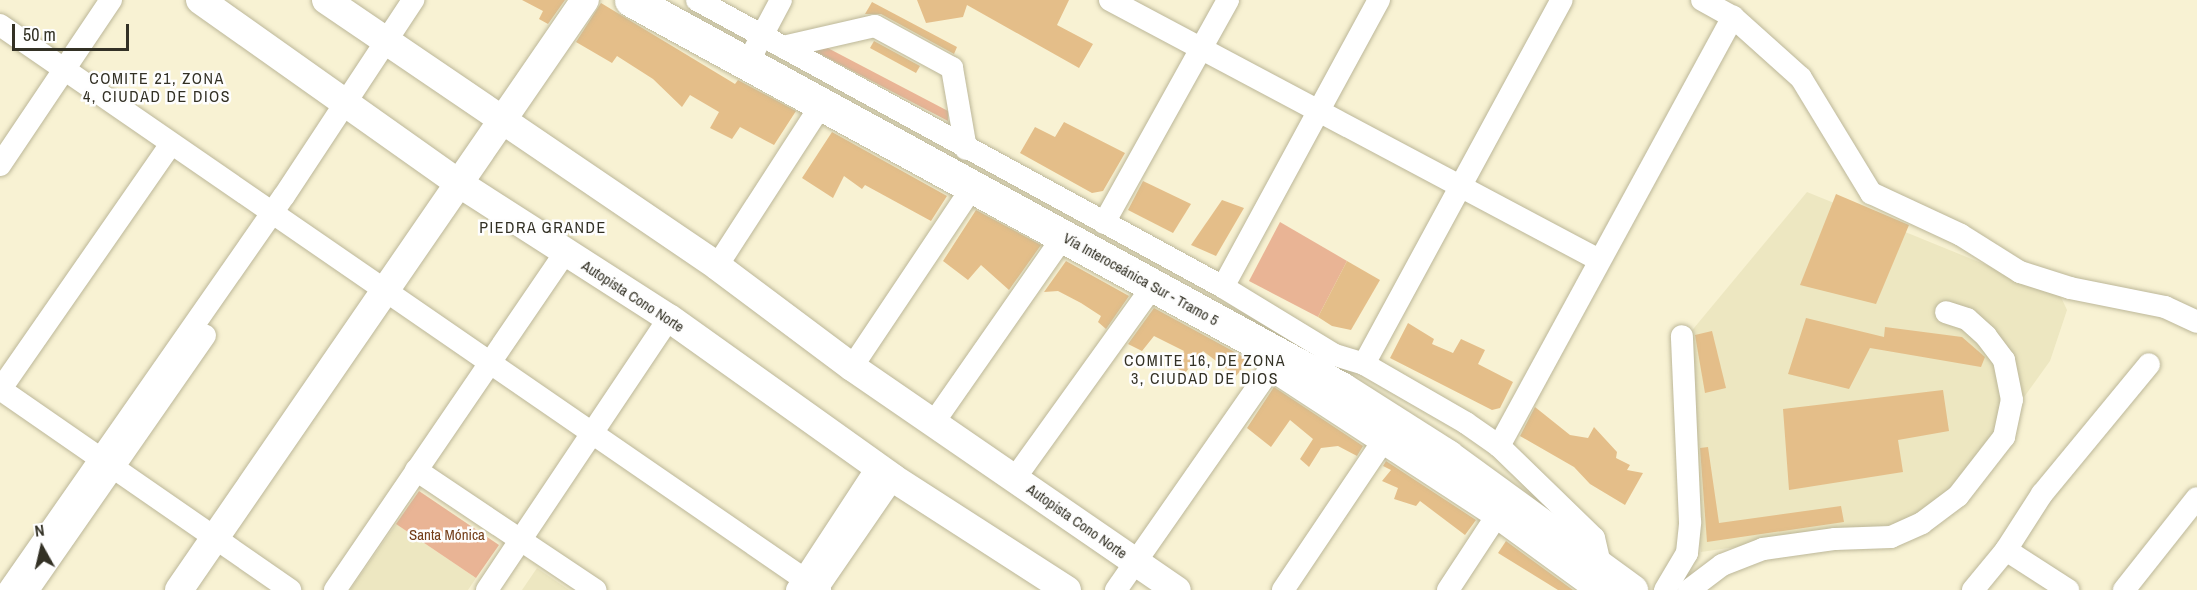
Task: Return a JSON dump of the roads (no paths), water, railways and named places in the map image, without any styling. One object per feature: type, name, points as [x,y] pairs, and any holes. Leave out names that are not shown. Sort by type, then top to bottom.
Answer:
[{"type":"highway","name":"Vía Interoceánica Sur - Tramo 5","points":[[631,0],[754,50],[822,104],[1153,286],[1272,360],[1421,439],[1600,582],[1631,590]]},
{"type":"main road","name":"Autopista Cono Norte","points":[[200,0],[460,184],[675,323],[886,472],[1067,590]]},
{"type":"main road","name":"Autopista Cono Norte","points":[[326,0],[717,266],[852,367],[1177,590]]},
{"type":"main road","points":[[179,590],[585,0]]},
{"type":"street","points":[[0,165],[111,0]]},
{"type":"street","points":[[393,45],[413,0]]},
{"type":"street","points":[[9,590],[107,462],[393,45],[430,0]]},
{"type":"street","points":[[697,0],[754,50],[783,47],[875,26],[952,68],[966,149]]},
{"type":"street","points":[[754,50],[781,0]]},
{"type":"street","points":[[1110,0],[1599,260]]},
{"type":"street","points":[[1104,223],[1228,0]]},
{"type":"street","points":[[1223,287],[1379,0]]},
{"type":"street","points":[[1364,364],[1562,0]]},
{"type":"street","points":[[1702,0],[1733,17],[1801,78],[1871,193],[1961,236],[2020,272],[2070,288],[2165,307],[2197,322]]},
{"type":"street","points":[[1498,446],[1733,17]]},
{"type":"street","points":[[0,25],[170,145],[387,290],[490,365],[600,438],[811,587],[886,472]]},
{"type":"street","points":[[783,47],[1006,171],[1223,287],[1335,355],[1364,364],[1498,446],[1594,538],[1600,582]]},
{"type":"street","points":[[717,266],[822,104]]},
{"type":"street","points":[[170,145],[0,389],[290,590]]},
{"type":"street","points":[[1006,171],[1022,213]]},
{"type":"street","points":[[852,367],[973,186]]},
{"type":"street","points":[[934,422],[1063,237]]},
{"type":"street","points":[[334,590],[566,252]]},
{"type":"street","points":[[1015,478],[1153,286]]},
{"type":"street","points":[[1689,590],[1722,565],[1763,549],[1835,539],[1891,537],[1922,524],[1958,496],[2004,437],[2012,400],[2004,360],[1986,336],[1967,319],[1946,312]]},
{"type":"street","points":[[487,590],[527,545],[675,323]]},
{"type":"street","points":[[1665,590],[1687,553],[1690,522],[1682,336]]},
{"type":"street","points":[[1116,590],[1272,360],[1381,444],[1600,582]]},
{"type":"street","points":[[1973,590],[2006,550],[2042,494],[2149,364]]},
{"type":"street","points":[[1283,590],[1381,444]]},
{"type":"street","points":[[28,590],[107,462]]},
{"type":"street","points":[[416,470],[595,590]]},
{"type":"street","points":[[2124,590],[2197,498]]},
{"type":"street","points":[[1448,590],[1496,517]]},
{"type":"street","points":[[505,590],[527,545]]},
{"type":"street","points":[[2006,550],[2068,590]]},
{"type":"district","name":"COMITE 21, ZONA 4, CIUDAD DE DIOS","points":[[157,87]]},
{"type":"district","name":"PIEDRA GRANDE","points":[[543,227]]},
{"type":"district","name":"COMITE 16, DE ZONA 3, CIUDAD DE DIOS","points":[[1205,369]]},
{"type":"park label","name":"Santa Mónica","points":[[447,535]]}]
